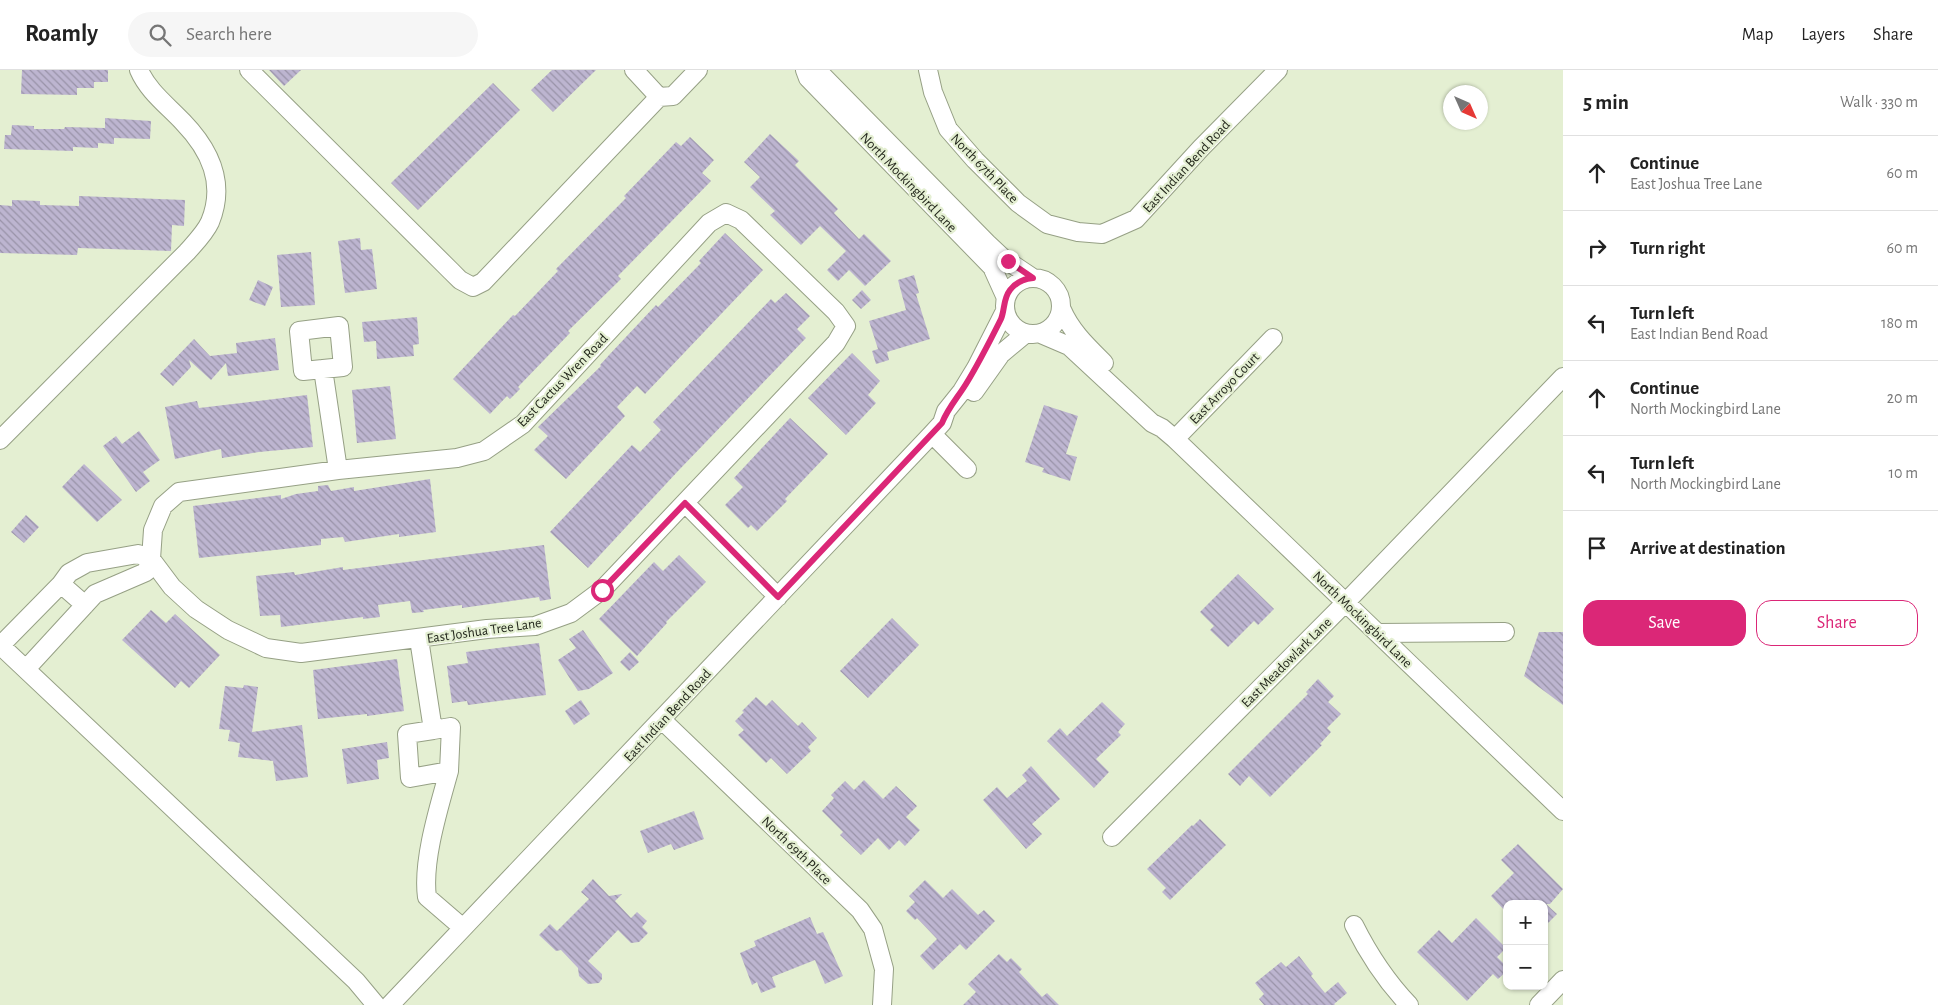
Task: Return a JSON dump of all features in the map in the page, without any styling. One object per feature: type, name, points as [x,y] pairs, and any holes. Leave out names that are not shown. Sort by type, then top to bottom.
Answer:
[{"type":"street","points":[[0,440],[187,252],[209,223],[217,188],[211,161],[196,136],[150,90],[139,70]]},
{"type":"street","points":[[249,70],[460,280],[473,287],[483,282],[660,97],[673,96],[698,70]]},
{"type":"street","points":[[634,70],[660,97]]},
{"type":"street","name":"North Mockingbird Lane","points":[[805,70],[808,78],[992,267],[1005,304],[1007,318],[1013,326],[1069,346],[1152,423],[1169,433]]},
{"type":"street","name":"North Mockingbird Lane","points":[[817,70],[1003,258],[1033,278],[1049,282],[1059,295],[1062,310],[1075,334],[1158,417],[1169,433],[1563,811]]},
{"type":"street","name":"North 67th Place","points":[[928,70],[933,92],[948,129],[976,160],[1018,203],[1047,224],[1078,232]]},
{"type":"street","name":"East Indian Bend Road","points":[[1078,232],[1102,234],[1136,219],[1201,148],[1278,70]]},
{"type":"street","name":"East Cactus Wren Road","points":[[151,559],[153,530],[163,506],[179,492],[338,470],[457,458],[484,451],[523,424],[709,223],[726,213],[741,220],[836,312],[846,326]]},
{"type":"street","points":[[1005,304],[1009,291],[1019,281],[1033,278]]},
{"type":"street","name":"East Indian Bend Road","points":[[937,428],[946,411],[962,391],[976,368],[1005,304]]},
{"type":"street","points":[[1033,334],[1048,331],[1054,325],[1062,310]]},
{"type":"street","name":"East Joshua Tree Lane","points":[[151,559],[172,587],[196,609],[228,630],[266,648],[301,653],[487,630],[536,626],[571,613],[602,590],[836,343],[846,326]]},
{"type":"street","name":"East Indian Bend Road","points":[[390,1005],[937,428],[952,417],[969,399],[1001,354],[1033,334]]},
{"type":"street","name":"East Arroyo Court","points":[[1169,433],[1273,338]]},
{"type":"street","points":[[323,369],[338,470]]},
{"type":"street","name":"East Meadowlark Lane","points":[[1112,837],[1346,602],[1563,377]]},
{"type":"street","points":[[937,428],[967,469]]},
{"type":"street","points":[[685,503],[778,597]]},
{"type":"street","points":[[26,669],[95,594],[146,572],[151,559],[138,554],[87,563],[69,573],[61,584],[0,645],[356,981],[376,1005]]},
{"type":"street","points":[[61,584],[85,605]]},
{"type":"street","points":[[1378,633],[1505,632]]},
{"type":"street","points":[[419,639],[432,730]]},
{"type":"street","name":"North 69th Place","points":[[662,720],[860,910],[873,929],[884,969],[882,1005]]},
{"type":"street","points":[[449,771],[410,778],[407,734],[451,727],[449,771],[435,822],[425,883],[427,897],[464,928]]},
{"type":"street","points":[[1354,925],[1372,959],[1409,1005]]},
{"type":"street","points":[[1539,1005],[1563,980]]},
{"type":"building","points":[[22,70],[108,70],[108,82],[94,82],[94,88],[77,88],[77,95],[21,94]]},
{"type":"building","points":[[269,70],[301,70],[284,86]]},
{"type":"building","points":[[552,70],[596,70],[553,112],[531,90]]},
{"type":"building","points":[[493,83],[520,110],[418,210],[391,183]]},
{"type":"building","points":[[105,118],[151,121],[150,139],[114,138],[114,144],[98,143],[98,148],[73,147],[73,151],[4,149],[5,135],[11,135],[12,125],[34,126],[34,129],[64,129],[65,127],[105,128]]},
{"type":"building","points":[[770,134],[799,161],[795,165],[838,209],[834,213],[859,239],[864,234],[891,261],[865,286],[849,270],[838,281],[827,270],[846,251],[820,226],[801,245],[770,215],[775,211],[750,187],[760,177],[744,162]]},
{"type":"building","points":[[690,137],[714,160],[702,173],[711,181],[618,276],[621,279],[568,331],[570,333],[518,387],[520,389],[510,399],[507,396],[490,414],[453,379],[513,315],[515,316],[558,271],[556,269],[626,198],[624,196],[676,142],[681,146]]},
{"type":"building","points":[[79,196],[185,200],[184,226],[172,225],[171,251],[78,248],[77,255],[0,253],[0,205],[12,206],[12,200],[40,201],[40,205],[79,206]]},
{"type":"building","points":[[725,233],[763,270],[645,394],[637,386],[617,407],[625,416],[566,479],[534,450],[548,436],[538,427],[601,366],[656,305],[658,307],[701,263],[699,261]]},
{"type":"building","points":[[360,238],[361,250],[372,249],[377,289],[345,293],[338,241]]},
{"type":"building","points":[[311,252],[315,305],[281,307],[277,255]]},
{"type":"building","points":[[914,275],[919,293],[916,294],[930,339],[887,352],[889,360],[876,364],[872,351],[878,349],[869,321],[906,310],[898,280]]},
{"type":"building","points":[[258,280],[273,287],[265,306],[249,300]]},
{"type":"building","points":[[862,290],[871,300],[861,309],[852,300]]},
{"type":"building","points":[[786,293],[810,316],[797,329],[806,338],[588,568],[550,532],[632,445],[640,452],[661,430],[653,422],[771,299],[775,303]]},
{"type":"building","points":[[417,317],[419,344],[413,345],[414,356],[377,359],[376,341],[364,342],[362,322]]},
{"type":"building","points":[[275,338],[279,370],[228,376],[226,363],[211,380],[189,360],[191,367],[173,386],[160,374],[194,339],[210,356],[237,353],[236,343]]},
{"type":"building","points":[[852,353],[880,381],[868,395],[876,403],[846,435],[808,398]]},
{"type":"building","points":[[390,386],[396,439],[357,443],[352,390]]},
{"type":"building","points":[[307,395],[313,447],[259,452],[222,458],[221,449],[175,459],[165,407],[197,401],[199,408]]},
{"type":"building","points":[[1044,405],[1078,416],[1066,454],[1077,457],[1070,481],[1042,472],[1044,468],[1025,462]]},
{"type":"building","points":[[790,418],[828,454],[785,499],[787,501],[757,531],[751,525],[748,528],[725,505],[743,487],[734,478]]},
{"type":"building","points":[[139,431],[160,460],[143,472],[150,481],[136,492],[103,446],[116,436],[122,444]]},
{"type":"building","points":[[84,464],[122,500],[97,522],[62,487]]},
{"type":"building","points":[[430,479],[436,532],[399,537],[399,534],[345,542],[343,537],[321,539],[321,545],[199,558],[193,506],[281,495],[281,499],[296,494],[318,491],[318,486],[328,485],[331,491],[354,487],[354,491]]},
{"type":"building","points":[[26,515],[39,527],[24,543],[11,532]]},
{"type":"building","points":[[544,545],[551,599],[540,601],[539,597],[462,608],[462,605],[412,613],[410,601],[378,605],[380,617],[363,619],[363,617],[281,627],[280,615],[260,616],[256,576],[294,572],[295,575],[343,567],[343,570]]},
{"type":"building","points":[[679,555],[706,582],[666,622],[637,656],[599,619],[654,562],[663,571]]},
{"type":"building","points":[[1238,574],[1274,609],[1258,625],[1254,621],[1228,647],[1210,630],[1214,626],[1200,612]]},
{"type":"building","points":[[151,610],[166,623],[175,614],[220,655],[189,688],[181,681],[175,688],[122,640]]},
{"type":"building","points":[[892,618],[919,645],[868,698],[840,671]]},
{"type":"building","points":[[583,630],[613,673],[589,689],[578,691],[558,660],[576,648],[569,639]]},
{"type":"building","points":[[1539,632],[1563,632],[1563,705],[1524,676]]},
{"type":"building","points":[[539,643],[546,695],[468,705],[467,701],[452,703],[447,666],[468,663],[466,652]]},
{"type":"building","points":[[630,652],[639,662],[629,671],[620,662]]},
{"type":"building","points":[[397,659],[404,711],[367,716],[367,714],[318,719],[313,670]]},
{"type":"building","points":[[1318,679],[1334,696],[1328,702],[1341,714],[1327,728],[1331,732],[1320,744],[1322,745],[1270,797],[1249,776],[1240,786],[1228,774],[1308,694],[1306,692]]},
{"type":"building","points":[[244,685],[258,687],[252,732],[302,725],[308,777],[276,781],[273,761],[238,757],[240,743],[228,741],[230,730],[219,729],[225,686],[243,688]]},
{"type":"building","points":[[756,697],[766,706],[772,700],[798,726],[802,722],[817,738],[808,747],[811,751],[787,774],[771,758],[766,763],[738,735],[744,730],[735,721]]},
{"type":"building","points":[[581,700],[590,714],[574,725],[565,711]]},
{"type":"building","points":[[1102,702],[1125,724],[1118,732],[1121,735],[1096,759],[1109,772],[1094,788],[1047,741],[1060,728],[1067,736]]},
{"type":"building","points":[[387,742],[389,758],[377,760],[379,779],[347,784],[342,749]]},
{"type":"building","points":[[1031,766],[1060,799],[1032,824],[1042,834],[1026,849],[983,800],[997,787],[1007,798],[1027,781],[1022,775]]},
{"type":"building","points":[[864,780],[883,799],[896,786],[917,806],[906,817],[920,830],[905,846],[899,840],[889,850],[878,838],[861,855],[840,835],[843,832],[822,811],[834,798],[831,795],[845,781],[854,790]]},
{"type":"building","points":[[694,811],[704,839],[674,850],[671,844],[648,853],[640,831]]},
{"type":"building","points":[[1200,819],[1226,845],[1170,900],[1162,892],[1166,888],[1147,869]]},
{"type":"building","points":[[1518,844],[1563,889],[1550,904],[1548,904],[1548,900],[1503,900],[1503,909],[1491,896],[1514,873],[1501,860]]},
{"type":"building","points":[[593,879],[609,896],[622,894],[615,901],[631,918],[637,912],[647,921],[642,927],[648,933],[639,942],[631,943],[618,930],[588,961],[602,974],[602,979],[599,983],[588,984],[579,976],[578,968],[561,950],[556,951],[539,935],[550,924],[557,931],[589,899],[581,892]]},
{"type":"building","points":[[925,880],[943,898],[952,889],[978,915],[984,910],[995,921],[966,950],[960,944],[933,970],[920,956],[937,939],[917,918],[915,920],[906,911],[915,902],[909,896]]},
{"type":"building","points":[[1548,906],[1557,914],[1548,923]]},
{"type":"building","points":[[810,917],[817,934],[823,932],[843,976],[825,984],[815,960],[772,977],[776,987],[761,993],[757,982],[752,985],[740,953],[756,946],[754,941]]},
{"type":"building","points":[[1476,918],[1503,945],[1503,951],[1497,957],[1503,963],[1503,975],[1498,979],[1493,974],[1467,1001],[1417,952],[1439,930],[1452,943]]},
{"type":"building","points":[[999,954],[1007,962],[1011,958],[1022,969],[1019,972],[1042,997],[1047,993],[1059,1005],[963,1005],[976,992],[968,984]]},
{"type":"building","points":[[1299,956],[1313,974],[1311,976],[1325,993],[1338,982],[1347,993],[1335,1005],[1264,1005],[1259,999],[1264,994],[1255,983],[1281,962],[1286,967]]},
{"type":"route","points":[[602,590],[685,503],[778,597],[942,423],[946,411],[962,391],[976,368],[1005,310],[1004,304],[1009,291],[1019,281],[1033,278],[1008,261]]}]
